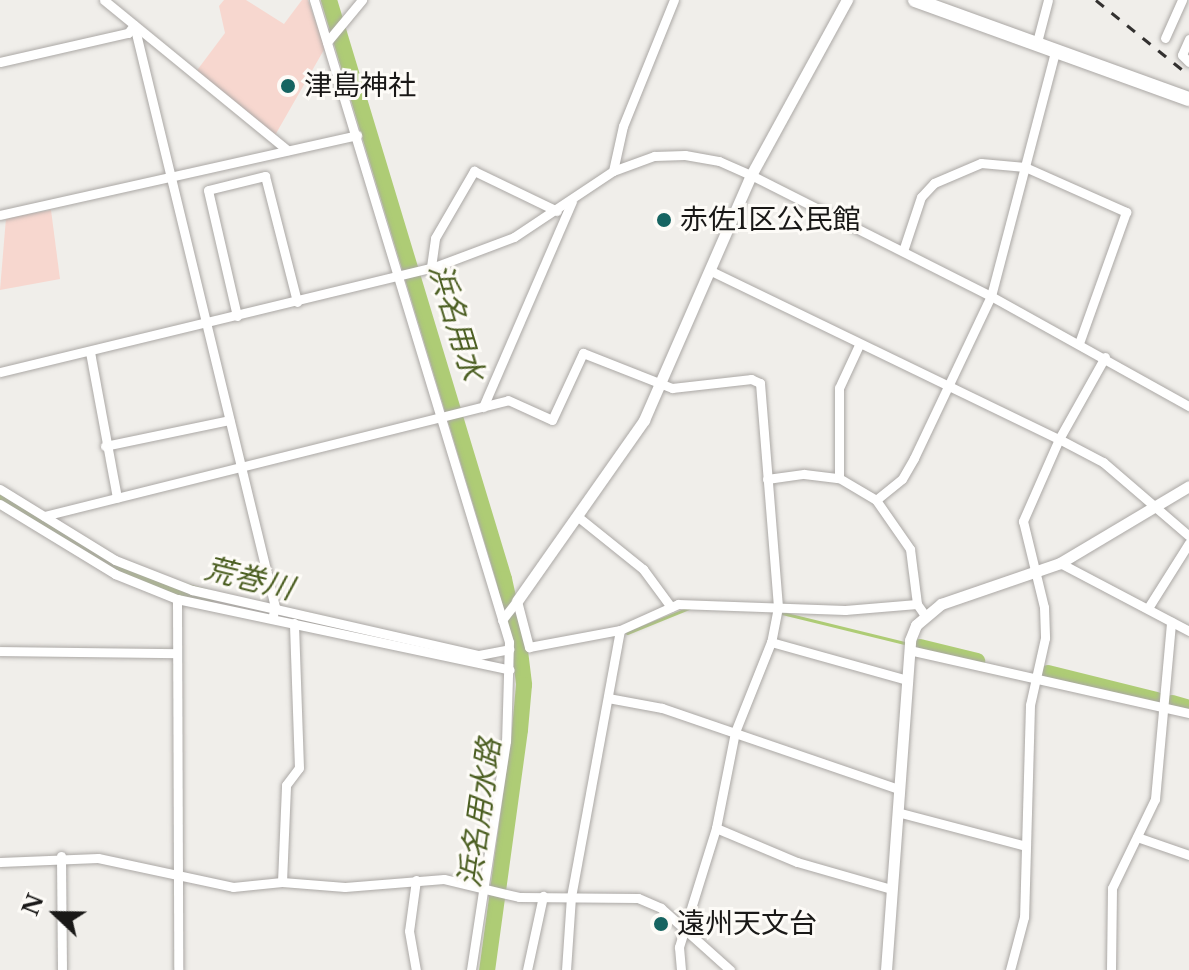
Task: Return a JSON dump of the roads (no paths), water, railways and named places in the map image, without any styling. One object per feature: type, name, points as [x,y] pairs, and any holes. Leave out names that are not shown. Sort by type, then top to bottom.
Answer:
[{"type":"highway","points":[[915,0],[1056,48],[1189,99]]},
{"type":"street","points":[[104,0],[287,150]]},
{"type":"street","points":[[314,0],[330,40],[444,419],[509,649],[506,741],[471,970]]},
{"type":"street","points":[[330,40],[362,0]]},
{"type":"street","points":[[613,171],[623,126],[674,0]]},
{"type":"street","points":[[502,620],[644,420],[664,382],[751,175],[847,0]]},
{"type":"street","points":[[1037,42],[1048,0]]},
{"type":"street","points":[[1165,38],[1182,0]]},
{"type":"street","points":[[0,62],[128,33],[134,25]]},
{"type":"street","points":[[134,25],[208,323],[274,614]]},
{"type":"street","points":[[1189,39],[1182,55],[1189,62]]},
{"type":"street","points":[[876,500],[902,479],[991,296],[1056,48]]},
{"type":"street","points":[[0,215],[171,174],[357,135]]},
{"type":"street","points":[[0,372],[431,267],[514,237],[613,171],[654,156],[685,155],[719,161],[751,175],[991,296],[1189,406]]},
{"type":"street","points":[[903,251],[921,197],[934,183],[981,163],[1025,167],[1126,212],[1079,343]]},
{"type":"street","points":[[431,267],[435,238],[474,171],[557,211]]},
{"type":"street","points":[[237,316],[208,190],[265,176],[297,302]]},
{"type":"street","points":[[483,407],[572,201]]},
{"type":"street","points":[[711,271],[946,389],[1088,452],[1158,506],[1189,536]]},
{"type":"street","points":[[839,478],[839,388],[859,345]]},
{"type":"street","points":[[90,352],[107,425],[105,446],[117,498]]},
{"type":"street","points":[[44,516],[444,419],[508,400],[552,420],[583,353],[676,388],[751,379],[760,383],[778,607],[771,642],[735,732],[716,828],[685,928],[681,970]]},
{"type":"street","points":[[1010,970],[1024,917],[1028,733],[1045,638],[1035,571],[1023,521],[1059,439],[1105,357]]},
{"type":"street","points":[[105,446],[229,420]]},
{"type":"street","points":[[767,479],[804,474],[839,478],[876,500],[910,549],[917,604],[924,614]]},
{"type":"street","points":[[886,970],[909,650],[924,614],[1060,563],[1189,486]]},
{"type":"street","points":[[0,489],[115,560],[163,580],[294,623],[478,667],[510,670]]},
{"type":"street","points":[[0,504],[115,574],[177,599],[274,614],[479,655],[509,649]]},
{"type":"street","points":[[577,516],[651,577],[671,607]]},
{"type":"street","points":[[1148,608],[1189,543]]},
{"type":"street","points":[[1060,563],[1189,631]]},
{"type":"street","points":[[177,599],[178,970]]},
{"type":"street","points":[[517,601],[529,647],[620,630],[671,607],[845,610],[917,604]]},
{"type":"street","points":[[1111,970],[1112,888],[1155,799],[1171,622]]},
{"type":"street","points":[[282,882],[286,785],[299,768],[294,623]]},
{"type":"street","points":[[566,970],[571,897],[620,630]]},
{"type":"street","points":[[771,642],[907,680]]},
{"type":"street","points":[[909,650],[1036,676],[1189,713]]},
{"type":"street","points":[[0,651],[176,653]]},
{"type":"street","points":[[608,698],[662,708],[899,789]]},
{"type":"street","points":[[897,812],[1026,846]]},
{"type":"street","points":[[716,828],[797,862],[891,889]]},
{"type":"street","points":[[1137,837],[1189,855]]},
{"type":"street","points":[[61,856],[62,970]]},
{"type":"street","points":[[0,862],[61,856],[178,874],[233,887],[282,882],[345,887],[444,879],[505,896],[638,898],[685,928],[730,970]]},
{"type":"street","points":[[416,880],[409,931],[416,970]]},
{"type":"street","points":[[527,970],[543,896]]},
{"type":"waterway","name":"浜名用水","points":[[329,0],[504,579],[520,651],[524,685],[520,730],[487,970]]},
{"type":"waterway","name":"荒巻川","points":[[0,497],[137,578],[206,597]]},
{"type":"waterway","points":[[627,633],[689,608]]},
{"type":"waterway","points":[[782,613],[904,643]]},
{"type":"waterway","name":"荒巻川","points":[[302,619],[408,644]]},
{"type":"waterway","points":[[920,647],[977,661]]},
{"type":"waterway","points":[[1048,673],[1157,700]]},
{"type":"waterway","points":[[1172,703],[1189,708]]},
{"type":"railway","points":[[1096,0],[1189,75]]},
{"type":"place","name":"津島神社","points":[[288,86]]},
{"type":"place","name":"赤佐1区公民館","points":[[664,220]]},
{"type":"place","name":"遠州天文台","points":[[661,924]]},
{"type":"water label","name":"浜名用水路","points":[[480,813]]}]
